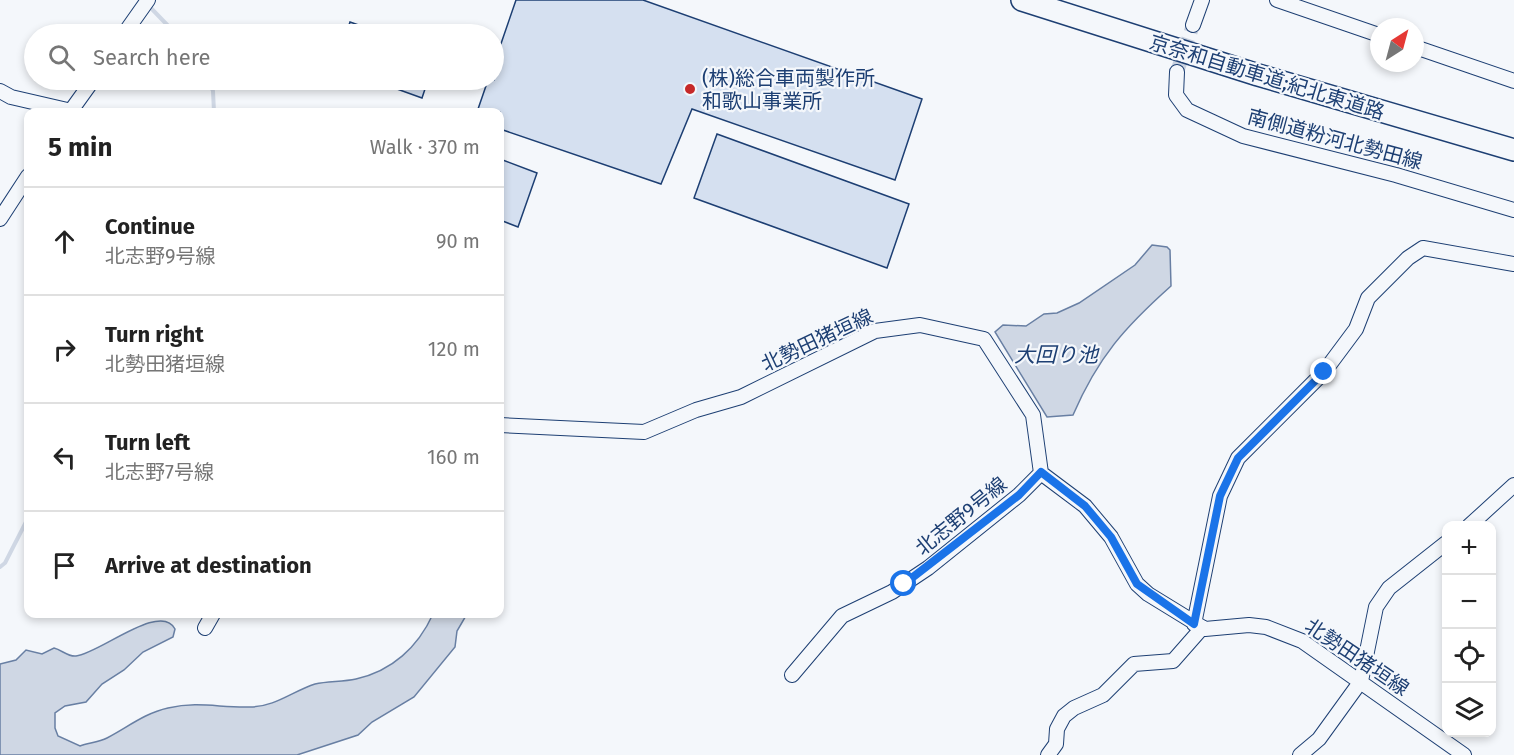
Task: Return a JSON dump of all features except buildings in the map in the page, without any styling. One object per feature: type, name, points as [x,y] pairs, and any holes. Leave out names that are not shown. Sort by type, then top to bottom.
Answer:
[{"type":"highway","name":"京奈和自動車道;紀北東道路","points":[[1022,0],[1258,75],[1514,150]]},
{"type":"street","points":[[1193,24],[1202,0]]},
{"type":"street","points":[[1277,0],[1370,32]]},
{"type":"street","points":[[131,24],[145,4]]},
{"type":"street","points":[[1424,51],[1514,81]]},
{"type":"street","name":"南側道粉河北勢田線","points":[[1177,72],[1176,95],[1187,110],[1243,136],[1396,175],[1514,210]]},
{"type":"street","points":[[76,108],[87,90]]},
{"type":"street","points":[[0,91],[11,97],[56,108]]},
{"type":"street","points":[[0,219],[24,182]]},
{"type":"street","points":[[1048,755],[1056,744],[1060,722],[1069,711],[1103,695],[1134,664],[1173,661],[1198,626],[1220,496],[1238,458],[1324,372],[1356,329],[1368,298],[1408,258],[1423,248],[1514,264]]},
{"type":"street","name":"北勢田猪垣線","points":[[504,425],[644,432],[696,410],[741,397],[875,331],[920,325],[984,339],[989,344],[1033,415],[1041,472]]},
{"type":"street","points":[[1041,472],[1085,506],[1111,537],[1137,584],[1198,626]]},
{"type":"street","name":"北志野9号線","points":[[792,675],[842,616],[892,592],[928,568],[1019,495],[1041,472]]},
{"type":"street","points":[[1473,521],[1514,485]]},
{"type":"street","points":[[1300,755],[1320,739],[1361,681],[1376,607],[1389,588],[1442,546]]},
{"type":"street","points":[[206,628],[211,618]]},
{"type":"street","name":"北勢田猪垣線","points":[[1198,626],[1249,625],[1286,632],[1302,640],[1464,755]]},
{"type":"water","name":"大回り池","points":[[1152,245],[1167,247],[1170,250],[1171,286],[1114,344],[1092,376],[1073,415],[1047,417],[995,332],[1003,325],[1026,326],[1044,314],[1057,313],[1079,303],[1135,265]]},
{"type":"water","points":[[431,618],[465,618],[457,631],[455,647],[414,697],[372,722],[358,735],[297,755],[0,755],[0,664],[16,660],[26,650],[42,654],[54,648],[76,656],[129,631],[157,621],[168,622],[175,629],[173,637],[143,652],[124,670],[102,684],[86,702],[65,706],[55,713],[55,728],[58,736],[80,746],[104,739],[144,717],[168,708],[190,705],[259,706],[276,702],[315,684],[351,680],[369,675],[392,664],[402,656],[412,647]]},
{"type":"waterway","points":[[148,5],[166,24]]},
{"type":"waterway","points":[[213,90],[214,108]]},
{"type":"waterway","points":[[0,567],[5,563],[24,526]]},
{"type":"tunnel","points":[[1177,72],[1193,25]]},
{"type":"place","name":"(株)総合車両製作所 和歌山事業所","points":[[690,89]]},
{"type":"route","points":[[904,584],[928,568],[976,527],[1019,495],[1041,472],[1085,506],[1111,537],[1137,584],[1148,594],[1194,624],[1220,496],[1238,458],[1250,443],[1324,372]]}]
